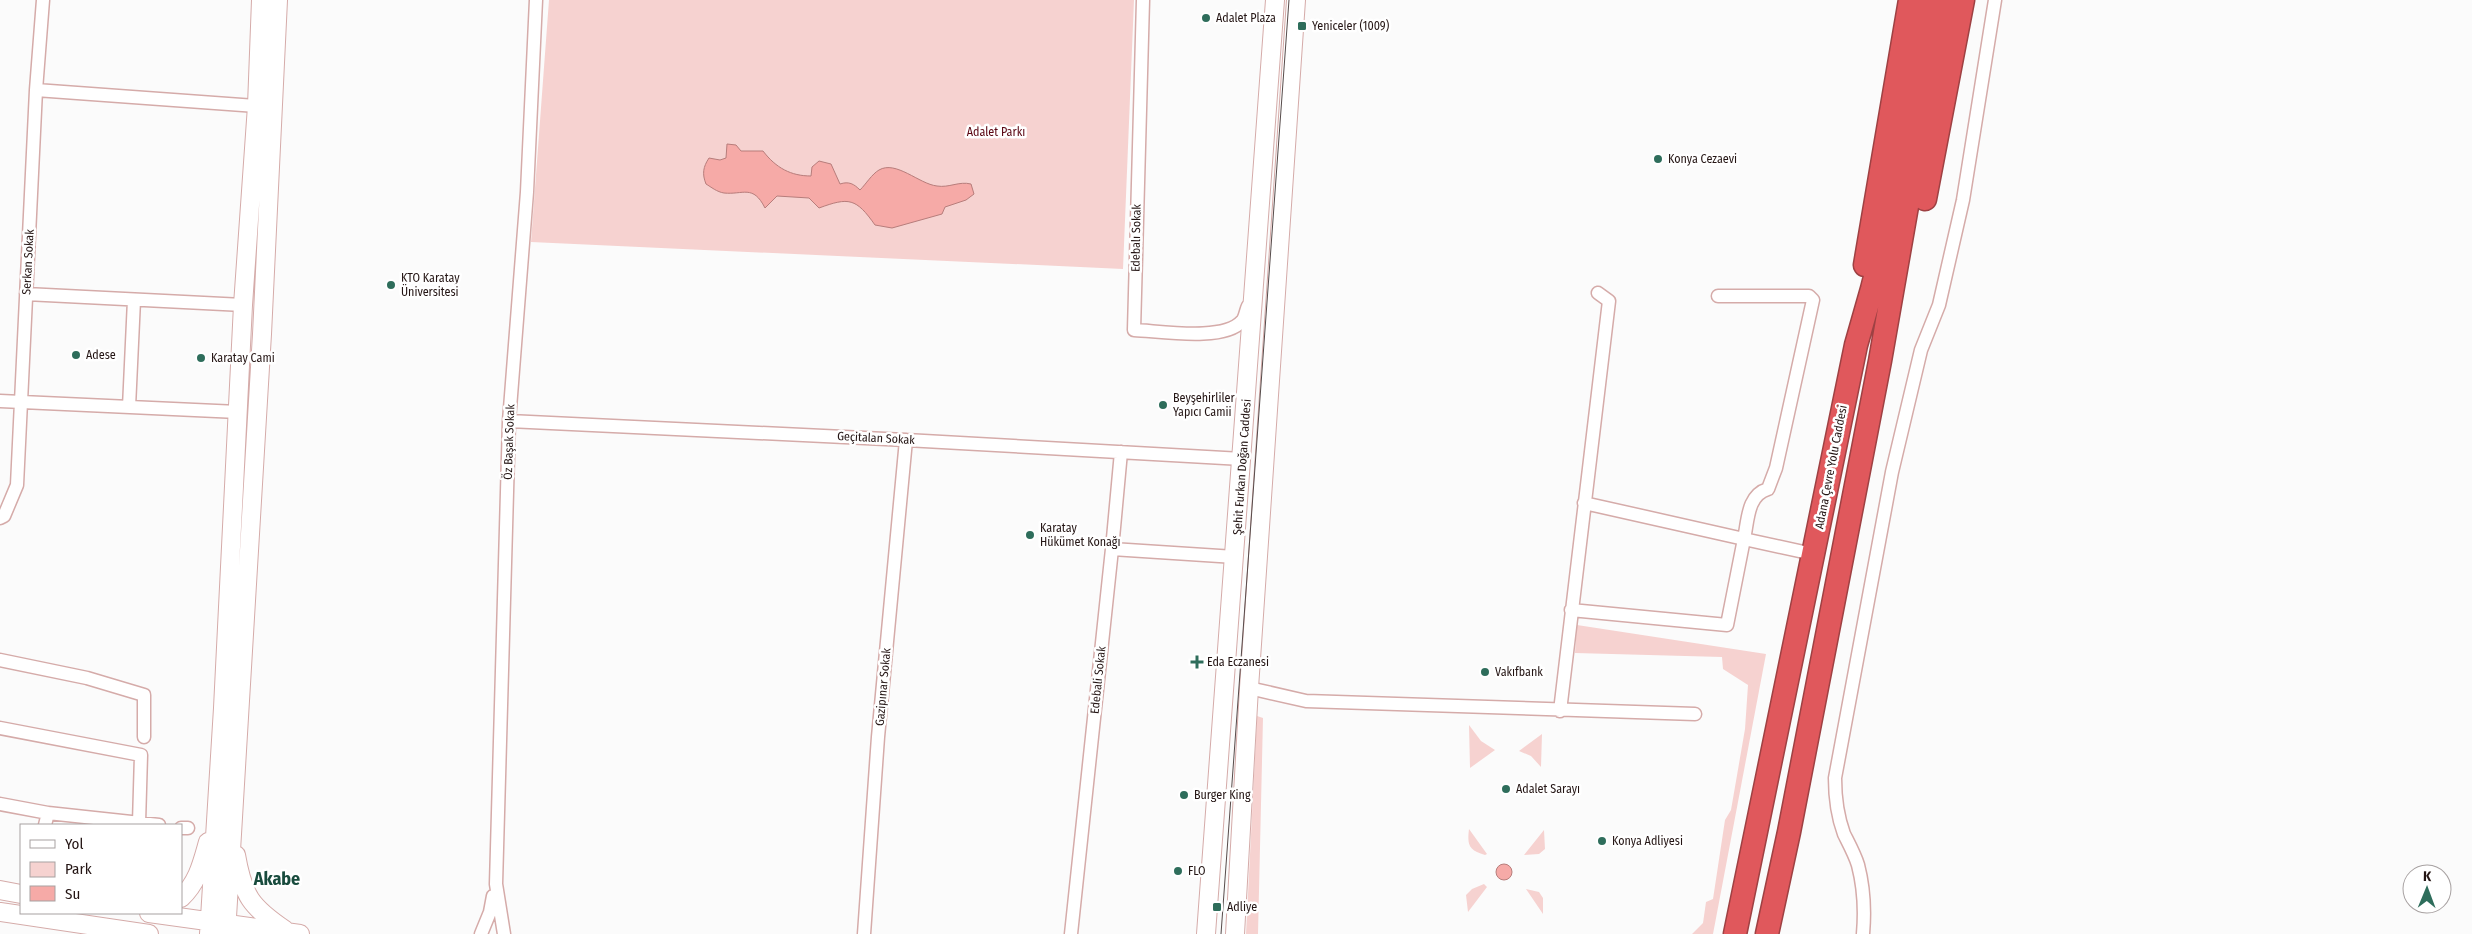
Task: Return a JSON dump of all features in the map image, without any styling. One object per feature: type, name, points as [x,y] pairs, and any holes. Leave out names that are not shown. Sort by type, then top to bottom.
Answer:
[{"type":"highway","points":[[1856,345],[1869,234],[1910,0]]},
{"type":"highway","name":"Adana Çevre Yolu Caddesi","points":[[1735,934],[1856,345],[1888,224],[1927,0]]},
{"type":"highway","points":[[1767,934],[1789,832],[1880,361],[1943,0]]},
{"type":"highway","points":[[1880,361],[1898,313],[1913,260],[1963,0]]},
{"type":"street","name":"Serkan Sokak","points":[[0,518],[4,516],[17,485],[36,90],[43,0]]},
{"type":"street","name":"Öz Başak Sokak","points":[[496,884],[509,421],[527,192],[536,0]]},
{"type":"street","name":"Edebalı Sokak","points":[[1143,0],[1134,330],[1210,334],[1230,328],[1242,321],[1254,289]]},
{"type":"street","name":"Şehit Furkan Doğan Caddesi","points":[[1206,934],[1236,557],[1276,0]]},
{"type":"street","name":"Şehit Furkan Doğan Caddesi","points":[[1235,934],[1248,688],[1296,0]]},
{"type":"street","points":[[1863,934],[1865,912],[1858,864],[1844,832],[1836,806],[1835,778],[1892,472],[1921,350],[1939,305],[1964,200],[1995,0]]},
{"type":"street","points":[[218,928],[216,813],[243,305],[257,106],[269,1]]},
{"type":"street","points":[[218,928],[232,826],[262,334],[269,1]]},
{"type":"street","points":[[36,90],[257,106]]},
{"type":"street","points":[[1560,711],[1609,301],[1598,293]]},
{"type":"street","points":[[26,294],[243,305]]},
{"type":"street","points":[[26,294],[243,305]]},
{"type":"street","points":[[1571,610],[1727,625],[1753,498],[1758,492],[1768,489],[1776,468],[1813,300],[1809,296],[1718,296]]},
{"type":"street","points":[[129,407],[134,300]]},
{"type":"street","points":[[0,401],[238,412]]},
{"type":"street","name":"Geçitalan Sokak","points":[[509,421],[906,440],[1242,459]]},
{"type":"street","name":"Gazipınar Sokak","points":[[864,934],[878,737],[906,440]]},
{"type":"street","name":"Edebali Sokak","points":[[1071,934],[1121,452]]},
{"type":"street","points":[[1584,503],[1813,554]]},
{"type":"street","points":[[1112,549],[1236,557]]},
{"type":"street","points":[[0,660],[87,678],[144,695],[144,737]]},
{"type":"street","points":[[1248,688],[1306,702],[1695,714]]},
{"type":"street","points":[[0,728],[141,755],[138,823]]},
{"type":"street","points":[[0,804],[46,819],[148,824]]},
{"type":"street","points":[[182,897],[190,889],[198,876],[216,813]]},
{"type":"street","points":[[232,826],[238,868],[248,898],[262,914],[294,933]]},
{"type":"street","points":[[481,934],[490,912],[496,884]]},
{"type":"street","points":[[496,884],[504,934]]},
{"type":"street","points":[[0,890],[20,894]]},
{"type":"street","points":[[155,914],[218,928],[294,933]]},
{"type":"street","points":[[1,916],[149,934]]},
{"type":"green space","name":"Adalet Parkı","points":[[549,0],[1134,0],[1123,269],[531,242]]},
{"type":"green space","points":[[1577,625],[1766,654],[1713,934],[1692,934],[1703,923],[1706,902],[1713,899],[1725,820],[1731,810],[1745,729],[1748,685],[1723,669],[1722,657],[1575,653]]},
{"type":"green space","points":[[1257,716],[1263,718],[1258,934],[1246,934]]},
{"type":"green space","points":[[1469,725],[1481,741],[1495,750],[1470,768]]},
{"type":"green space","points":[[1542,734],[1541,767],[1531,756],[1519,751]]},
{"type":"green space","points":[[1469,829],[1487,854],[1485,855],[1472,849],[1468,840]]},
{"type":"green space","points":[[1544,830],[1545,849],[1539,854],[1524,855]]},
{"type":"green space","points":[[1484,884],[1487,887],[1468,912],[1466,895],[1472,889]]},
{"type":"green space","points":[[1526,889],[1539,892],[1543,898],[1543,914]]},
{"type":"water","points":[[727,144],[736,145],[741,151],[763,151],[784,170],[804,176],[811,176],[812,167],[819,161],[831,164],[840,184],[851,184],[860,190],[879,170],[893,168],[937,186],[962,183],[971,184],[974,194],[966,200],[945,207],[942,214],[892,228],[875,225],[857,205],[845,201],[819,208],[809,198],[777,196],[765,208],[761,201],[752,193],[724,193],[706,184],[704,168],[707,161],[709,158],[720,160],[726,158]]},
{"type":"water","points":[[1501,864],[1507,864],[1512,869],[1510,878],[1501,880],[1496,875],[1496,869]]},
{"type":"tram line","points":[[1221,934],[1289,0]]},
{"type":"place","name":"Adalet Plaza","points":[[1206,18]]},
{"type":"place","name":"Yeniceler (1009)","points":[[1302,26]]},
{"type":"place","name":"Konya Cezaevi","points":[[1658,159]]},
{"type":"place","name":"KTO Karatay Üniversitesi","points":[[391,285]]},
{"type":"place","name":"Adese","points":[[76,355]]},
{"type":"place","name":"Karatay Cami","points":[[201,358]]},
{"type":"place","name":"Beyşehirliler Yapıcı Camii","points":[[1163,405]]},
{"type":"place","name":"Karatay Hükümet Konağı","points":[[1030,535]]},
{"type":"place","name":"Eda Eczanesi","points":[[1197,662]]},
{"type":"place","name":"Vakıfbank","points":[[1485,672]]},
{"type":"place","name":"Adalet Sarayı","points":[[1506,789]]},
{"type":"place","name":"Burger King","points":[[1184,795]]},
{"type":"place","name":"Konya Adliyesi","points":[[1602,841]]},
{"type":"place","name":"FLO","points":[[1178,871]]},
{"type":"place","name":"Adliye","points":[[1217,907]]},
{"type":"district","name":"Akabe","points":[[277,879]]}]
